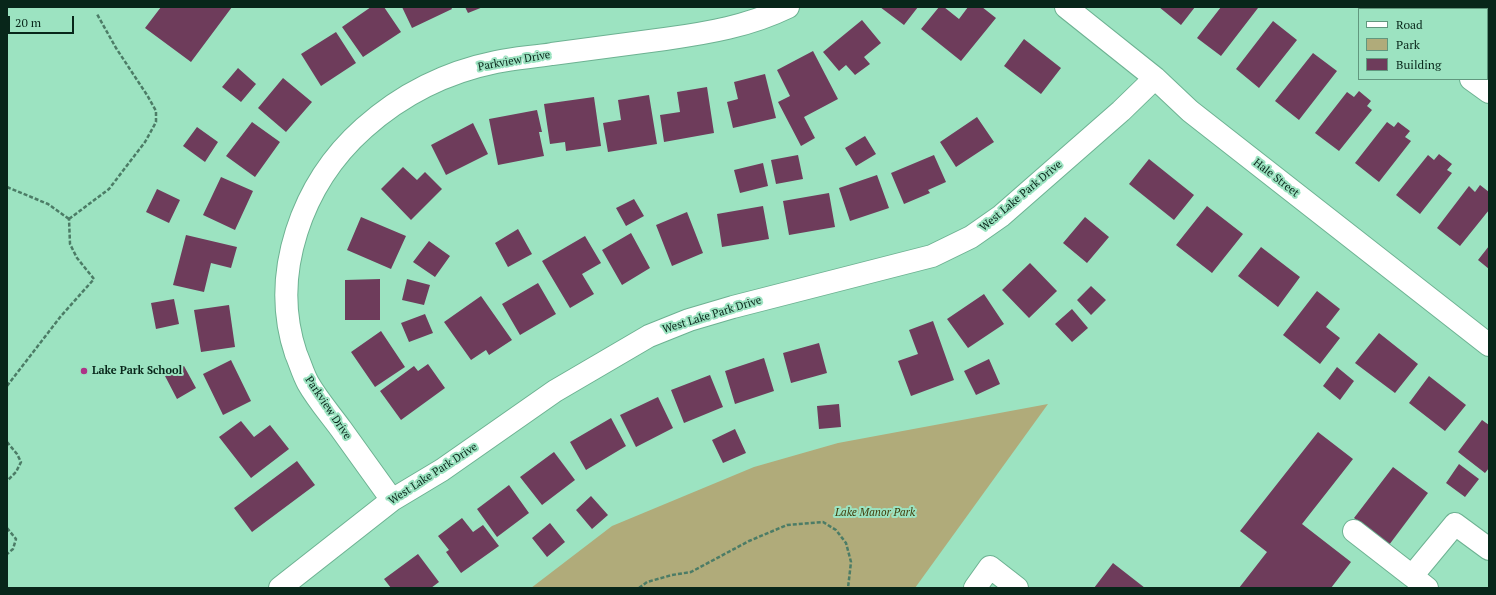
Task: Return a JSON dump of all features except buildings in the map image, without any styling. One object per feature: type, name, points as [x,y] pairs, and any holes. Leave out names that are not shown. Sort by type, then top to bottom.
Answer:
[{"type":"street","name":"Parkview Drive","points":[[392,500],[307,382],[296,352],[288,318],[286,281],[292,246],[302,216],[318,184],[338,155],[363,128],[389,108],[421,88],[451,74],[498,62],[708,33],[745,24],[788,7]]},
{"type":"street","name":"Hale Street","points":[[1066,7],[1155,78],[1190,111],[1489,345]]},
{"type":"street","name":"West Lake Park Drive","points":[[280,588],[392,500],[442,470],[555,391],[649,336],[689,320],[733,307],[932,256],[971,237],[1001,216],[1121,111],[1155,78]]},
{"type":"street","points":[[1472,80],[1489,92]]},
{"type":"street","points":[[1354,531],[1419,582],[1455,524],[1489,549]]},
{"type":"street","points":[[975,588],[990,567],[1017,588]]},
{"type":"path","points":[[69,219],[108,189],[145,142],[156,122],[156,111],[147,94],[116,48],[97,14]]},
{"type":"path","points":[[7,187],[48,204],[69,219]]},
{"type":"path","points":[[7,386],[61,316],[94,279],[77,258],[70,244],[69,219]]},
{"type":"path","points":[[7,442],[17,454],[21,462],[16,472],[7,481]]},
{"type":"path","points":[[639,588],[647,582],[672,575],[691,572],[749,540],[787,524],[815,522],[823,522],[836,530],[846,543],[851,562],[848,588]]},
{"type":"path","points":[[7,528],[16,539],[13,549],[7,554]]},
{"type":"green space","name":"Lake Manor Park","points":[[1048,404],[915,588],[531,588],[612,526],[754,467],[838,443]]},
{"type":"place","name":"Lake Park School","points":[[84,371]]}]
